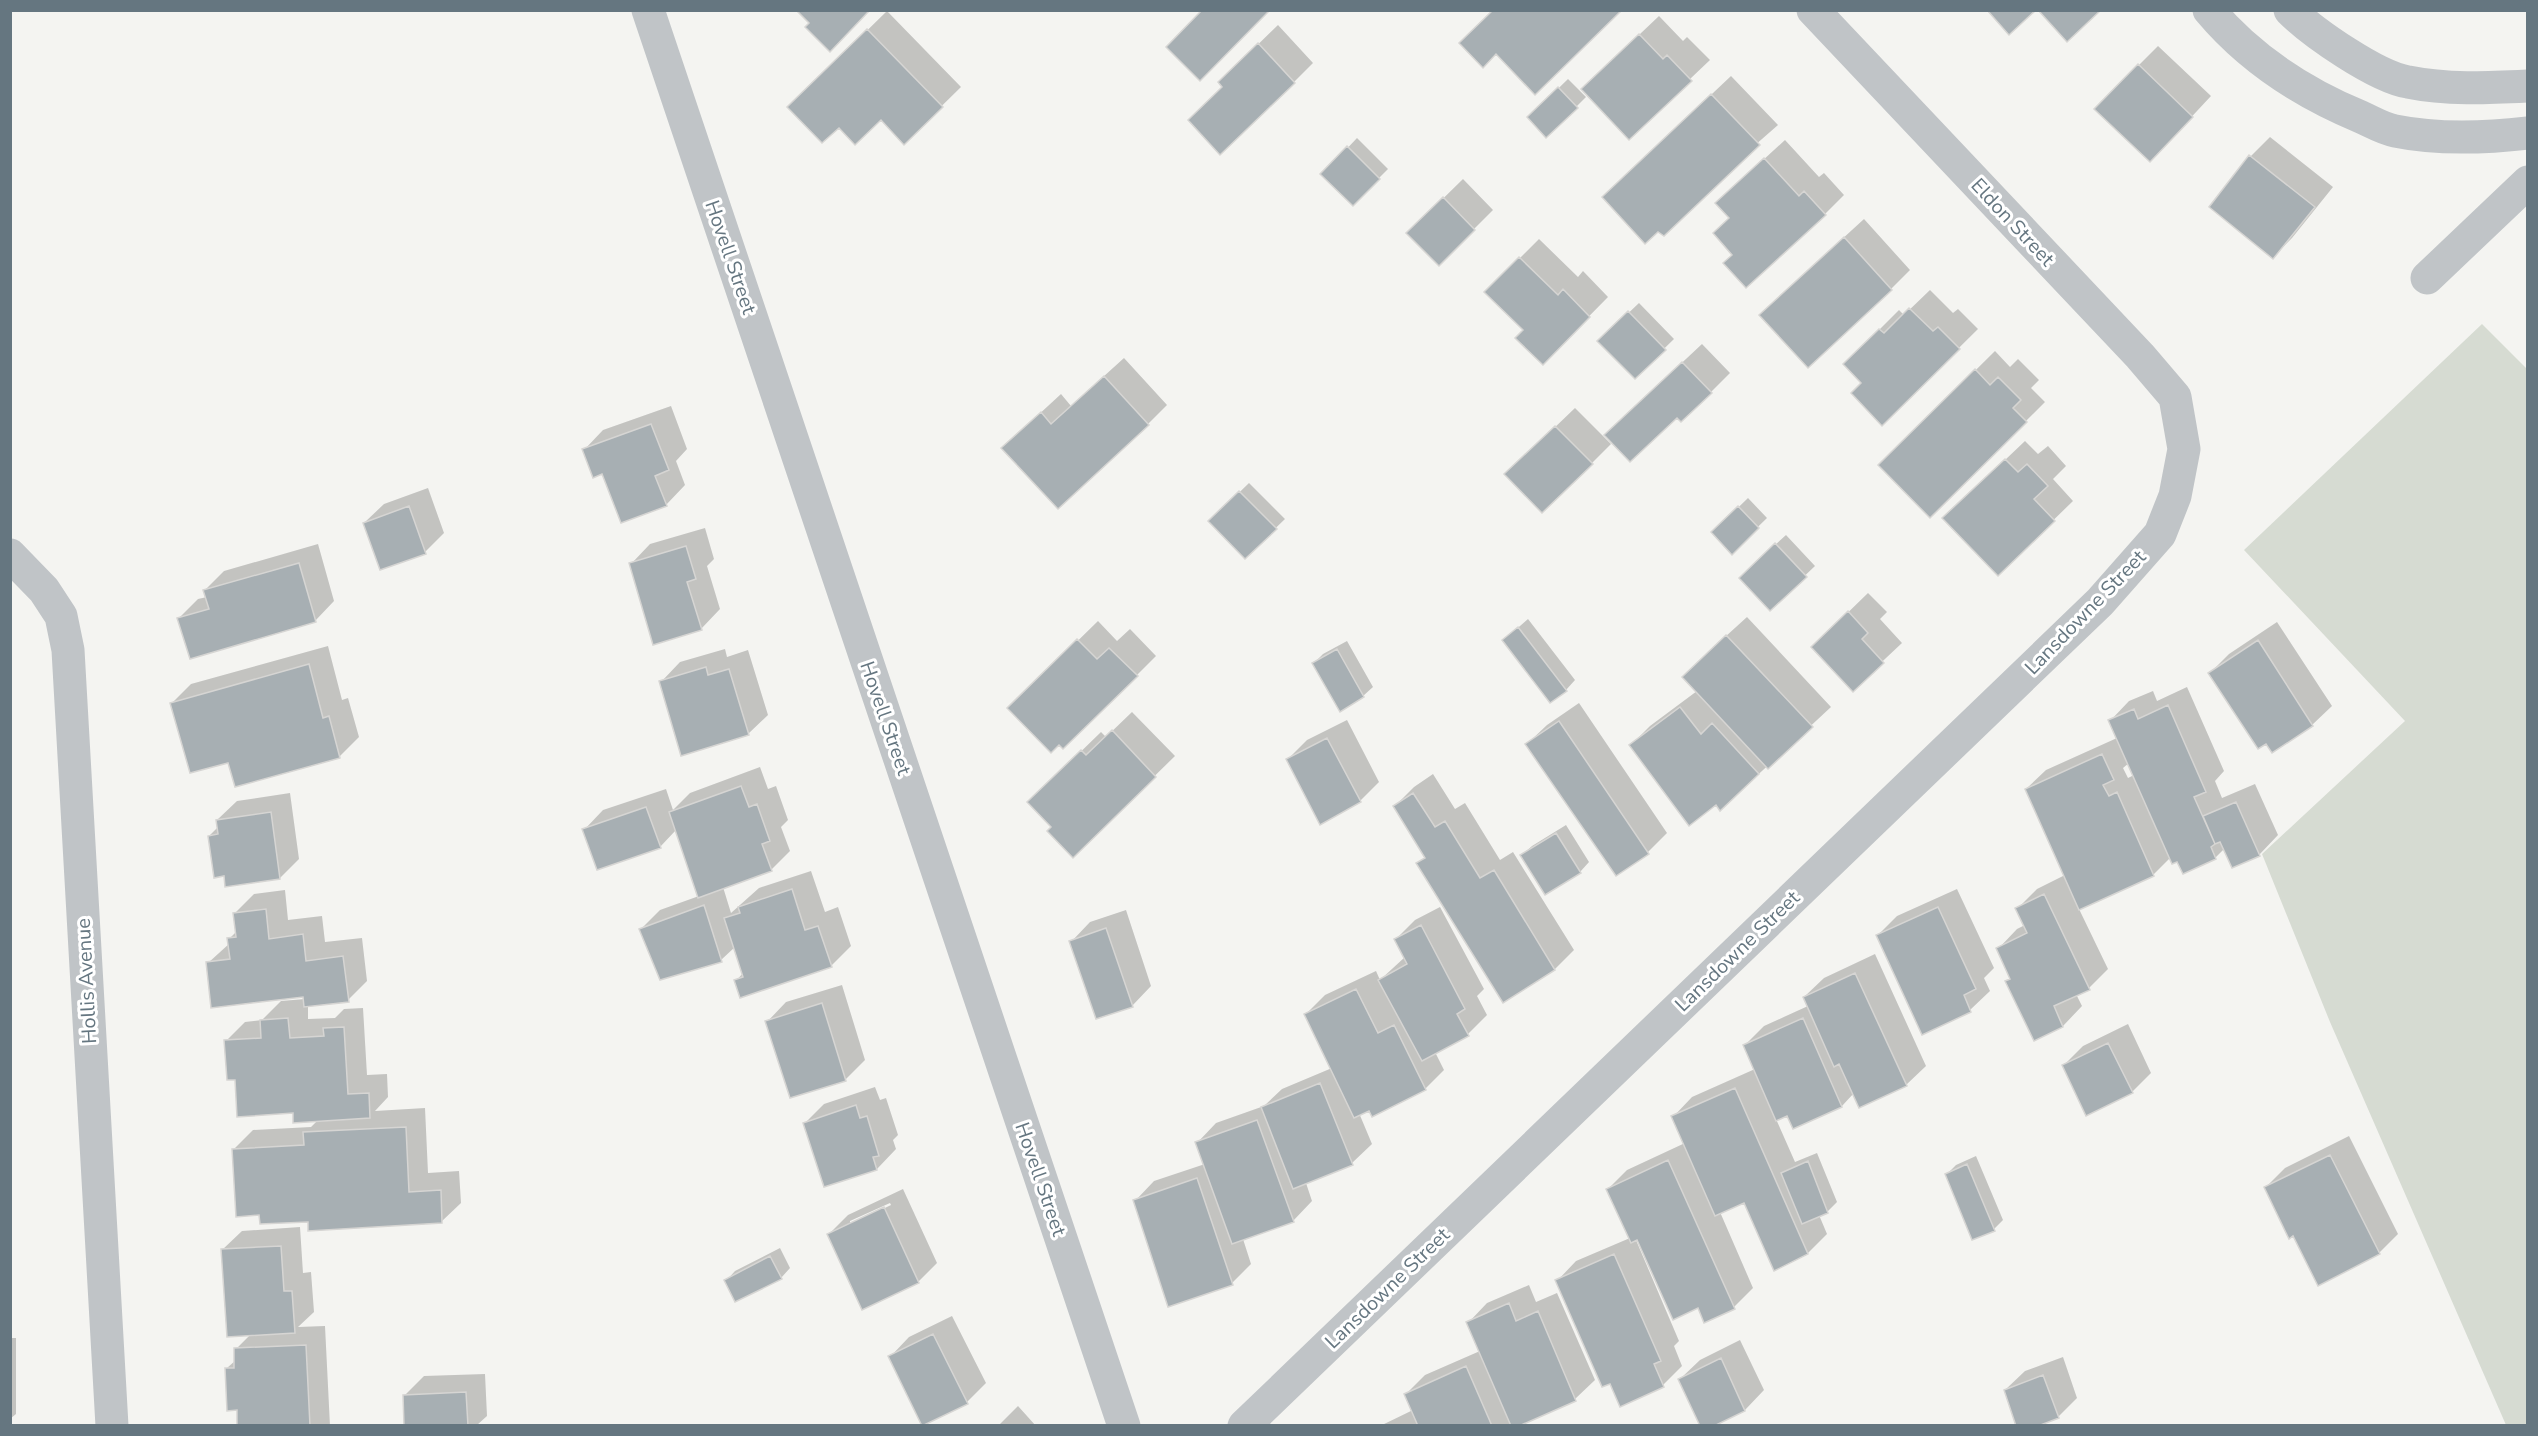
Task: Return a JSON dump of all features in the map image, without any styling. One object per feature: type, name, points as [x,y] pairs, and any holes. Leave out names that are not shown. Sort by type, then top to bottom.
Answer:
[{"type":"street","name":"Hovell Street","points":[[648,10],[1124,1425]]},
{"type":"street","name":"Eldon Street","points":[[1813,10],[2140,356],[2175,397],[2184,448]]},
{"type":"street","points":[[2209,10],[2227,32],[2275,72],[2331,105],[2393,131],[2435,136],[2487,138],[2528,133]]},
{"type":"street","points":[[2290,10],[2347,54],[2405,82],[2466,89],[2528,86]]},
{"type":"street","points":[[2427,278],[2528,182]]},
{"type":"street","name":"Lansdowne Street","points":[[1244,1425],[2100,602],[2160,534],[2175,496],[2184,448]]},
{"type":"street","name":"Hollis Avenue","points":[[10,555],[44,590],[61,616],[68,650],[112,1425]]},
{"type":"shaded area","points":[[2482,324],[2528,370],[2527,1426],[2506,1425],[2330,1022],[2262,854],[2405,721],[2244,550]]},
{"type":"building","points":[[796,10],[870,10],[830,52],[805,27],[809,23]]},
{"type":"building","points":[[1202,10],[1270,10],[1200,81],[1166,47]]},
{"type":"building","points":[[1493,10],[1622,10],[1535,95],[1496,54],[1483,68],[1459,43]]},
{"type":"building","points":[[1987,10],[2036,10],[2009,35]]},
{"type":"building","points":[[2038,10],[2101,10],[2067,42]]},
{"type":"building","points":[[867,29],[943,107],[904,145],[881,120],[855,145],[839,128],[822,143],[787,107]]},
{"type":"building","points":[[1639,34],[1663,59],[1667,55],[1692,81],[1629,140],[1581,89]]},
{"type":"building","points":[[1258,43],[1295,83],[1220,155],[1188,120],[1222,87],[1218,82]]},
{"type":"building","points":[[2138,64],[2193,117],[2150,162],[2094,109]]},
{"type":"building","points":[[1558,87],[1578,108],[1546,138],[1527,117]]},
{"type":"building","points":[[1711,94],[1760,145],[1664,236],[1658,232],[1645,244],[1602,197]]},
{"type":"building","points":[[1347,146],[1380,179],[1353,206],[1320,174]]},
{"type":"building","points":[[2249,155],[2315,207],[2273,259],[2209,207]]},
{"type":"building","points":[[1764,158],[1799,196],[1804,191],[1826,215],[1746,288],[1723,263],[1732,255],[1713,233],[1729,218],[1715,203]]},
{"type":"building","points":[[1443,197],[1475,230],[1439,266],[1406,233]]},
{"type":"building","points":[[1844,237],[1892,290],[1808,368],[1759,315]]},
{"type":"building","points":[[1519,257],[1558,295],[1563,289],[1590,317],[1543,365],[1515,338],[1523,330],[1484,292]]},
{"type":"building","points":[[1909,308],[1933,331],[1938,327],[1960,349],[1882,426],[1851,393],[1861,383],[1843,364],[1879,329],[1884,333]]},
{"type":"building","points":[[1628,311],[1666,350],[1635,379],[1597,341]]},
{"type":"building","points":[[1682,362],[1712,393],[1681,422],[1677,418],[1630,462],[1604,435]]},
{"type":"building","points":[[1975,369],[1990,385],[1998,377],[2021,400],[2013,408],[2027,422],[1930,518],[1878,465]]},
{"type":"building","points":[[1104,376],[1149,425],[1058,509],[1001,448],[1041,412],[1051,424]]},
{"type":"building","points":[[651,424],[669,470],[655,476],[667,506],[621,523],[602,474],[593,478],[582,449]]},
{"type":"building","points":[[1555,426],[1593,464],[1542,513],[1504,474]]},
{"type":"building","points":[[2005,459],[2018,472],[2027,464],[2048,486],[2034,499],[2055,521],[1998,576],[1942,518]]},
{"type":"building","points":[[1239,491],[1277,529],[1245,559],[1208,521]]},
{"type":"building","points":[[409,506],[426,554],[380,570],[363,523]]},
{"type":"building","points":[[1738,506],[1759,528],[1732,555],[1711,532]]},
{"type":"building","points":[[1775,543],[1807,577],[1770,611],[1739,578]]},
{"type":"building","points":[[686,546],[696,579],[687,582],[702,630],[653,645],[629,563]]},
{"type":"building","points":[[299,563],[316,622],[190,659],[177,618],[209,609],[203,590]]},
{"type":"building","points":[[1848,611],[1868,633],[1862,639],[1884,663],[1853,692],[1811,647]]},
{"type":"building","points":[[1518,627],[1567,691],[1550,703],[1502,640]]},
{"type":"building","points":[[1726,635],[1813,727],[1768,769],[1682,677]]},
{"type":"building","points":[[1077,639],[1097,659],[1109,648],[1138,676],[1063,749],[1059,745],[1051,753],[1007,708]]},
{"type":"building","points":[[2258,640],[2313,726],[2272,753],[2266,744],[2258,749],[2208,673]]},
{"type":"building","points":[[1337,649],[1364,697],[1340,712],[1312,663]]},
{"type":"building","points":[[309,664],[323,718],[329,716],[340,758],[235,787],[228,763],[190,773],[170,703]]},
{"type":"building","points":[[706,667],[708,675],[729,669],[749,735],[681,756],[659,681]]},
{"type":"building","points":[[2168,705],[2206,792],[2194,797],[2215,844],[2211,847],[2216,859],[2183,874],[2177,862],[2172,864],[2108,720],[2134,709],[2138,719]]},
{"type":"building","points":[[1680,707],[1701,734],[1712,723],[1759,774],[1720,811],[1716,805],[1689,826],[1629,745]]},
{"type":"building","points":[[1559,721],[1649,854],[1616,876],[1525,744]]},
{"type":"building","points":[[1112,730],[1156,777],[1073,858],[1047,831],[1051,827],[1027,802],[1081,750],[1086,755]]},
{"type":"building","points":[[1327,738],[1361,802],[1320,825],[1286,759]]},
{"type":"building","points":[[2102,754],[2114,780],[2103,785],[2109,796],[2117,792],[2154,876],[2079,910],[2025,789]]},
{"type":"building","points":[[741,786],[749,807],[757,804],[770,841],[762,844],[772,871],[698,898],[669,812]]},
{"type":"building","points":[[1413,793],[1435,827],[1445,821],[1480,878],[1494,870],[1555,970],[1503,1003],[1416,863],[1425,858],[1393,806]]},
{"type":"building","points":[[2236,802],[2260,856],[2232,868],[2220,842],[2215,844],[2203,816]]},
{"type":"building","points":[[646,807],[661,848],[597,870],[582,829]]},
{"type":"building","points":[[271,812],[280,879],[225,887],[224,876],[214,878],[208,836],[218,834],[216,820]]},
{"type":"building","points":[[1556,833],[1581,873],[1545,895],[1520,855]]},
{"type":"building","points":[[792,889],[805,930],[818,926],[832,967],[740,998],[734,980],[743,977],[724,918],[740,913],[738,907]]},
{"type":"building","points":[[2044,894],[2090,990],[2054,1006],[2063,1027],[2034,1041],[2005,981],[2010,979],[1996,948],[2027,933],[2015,908]]},
{"type":"building","points":[[704,905],[722,962],[660,980],[639,929]]},
{"type":"building","points":[[1938,907],[1976,989],[1964,995],[1971,1012],[1922,1035],[1876,935]]},
{"type":"building","points":[[266,909],[269,939],[303,934],[306,961],[343,956],[349,1002],[304,1007],[303,997],[211,1008],[206,962],[230,959],[227,938],[236,937],[233,913]]},
{"type":"building","points":[[1421,925],[1465,1009],[1457,1014],[1469,1036],[1422,1061],[1378,980],[1407,964],[1394,939]]},
{"type":"building","points":[[1106,928],[1133,1007],[1096,1019],[1069,941]]},
{"type":"building","points":[[1855,973],[1907,1086],[1859,1108],[1839,1064],[1834,1067],[1803,997]]},
{"type":"building","points":[[1356,989],[1378,1033],[1394,1025],[1426,1090],[1372,1117],[1369,1111],[1354,1118],[1304,1014]]},
{"type":"building","points":[[822,1003],[846,1081],[790,1098],[765,1021]]},
{"type":"building","points":[[288,1018],[290,1038],[324,1036],[323,1028],[344,1027],[348,1094],[369,1093],[370,1118],[293,1123],[293,1113],[237,1117],[235,1080],[227,1080],[224,1040],[261,1038],[260,1020]]},
{"type":"building","points":[[1803,1018],[1842,1107],[1793,1129],[1787,1116],[1776,1121],[1743,1045]]},
{"type":"building","points":[[2108,1043],[2133,1093],[2086,1116],[2062,1065]]},
{"type":"building","points":[[1320,1083],[1353,1165],[1293,1189],[1261,1107]]},
{"type":"building","points":[[1735,1088],[1808,1254],[1774,1271],[1744,1203],[1715,1216],[1671,1116]]},
{"type":"building","points":[[856,1105],[860,1118],[867,1116],[879,1156],[873,1157],[877,1170],[824,1187],[803,1123]]},
{"type":"building","points":[[1257,1120],[1294,1222],[1232,1244],[1195,1142]]},
{"type":"building","points":[[406,1127],[409,1192],[441,1190],[442,1223],[308,1231],[308,1222],[260,1224],[259,1215],[236,1217],[232,1149],[304,1145],[303,1132]]},
{"type":"building","points":[[2330,1155],[2380,1254],[2318,1286],[2293,1236],[2289,1239],[2264,1187]]},
{"type":"building","points":[[1668,1160],[1735,1309],[1704,1323],[1698,1308],[1673,1320],[1637,1240],[1631,1243],[1606,1189]]},
{"type":"building","points":[[1808,1161],[1828,1213],[1802,1224],[1781,1173]]},
{"type":"building","points":[[1967,1164],[1995,1231],[1972,1240],[1945,1174]]},
{"type":"building","points":[[1197,1178],[1233,1285],[1168,1307],[1133,1200]]},
{"type":"building","points":[[884,1207],[919,1283],[862,1310],[827,1234]]},
{"type":"building","points":[[281,1246],[284,1291],[292,1291],[295,1333],[227,1337],[221,1249]]},
{"type":"building","points":[[1614,1254],[1661,1361],[1654,1364],[1664,1387],[1620,1407],[1610,1384],[1602,1387],[1555,1280]]},
{"type":"building","points":[[770,1256],[782,1279],[735,1302],[724,1280]]},
{"type":"building","points":[[1509,1303],[1516,1321],[1538,1311],[1576,1401],[1519,1426],[1511,1426],[1466,1322]]},
{"type":"building","points":[[933,1334],[968,1404],[922,1426],[888,1356]]},
{"type":"building","points":[[306,1345],[310,1426],[237,1426],[237,1410],[227,1411],[225,1368],[234,1368],[234,1348]]},
{"type":"building","points":[[1721,1358],[1745,1411],[1714,1426],[1700,1426],[1678,1379]]},
{"type":"building","points":[[1466,1366],[1492,1426],[1418,1426],[1404,1394]]},
{"type":"building","points":[[2043,1375],[2059,1418],[2038,1426],[2016,1426],[2004,1390]]},
{"type":"building","points":[[466,1392],[468,1426],[404,1426],[403,1395]]}]
